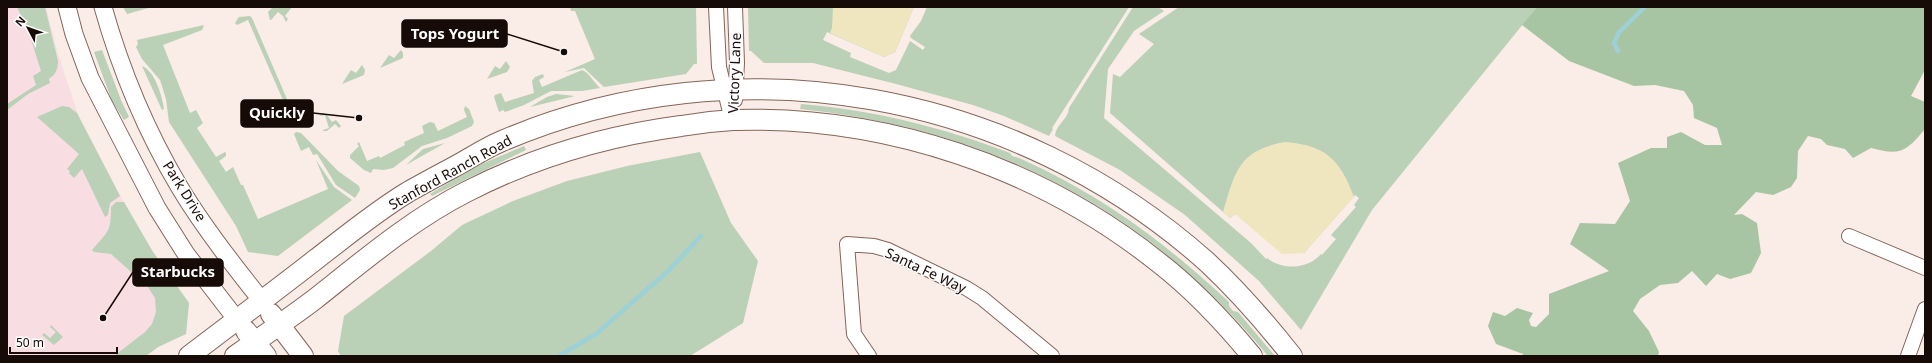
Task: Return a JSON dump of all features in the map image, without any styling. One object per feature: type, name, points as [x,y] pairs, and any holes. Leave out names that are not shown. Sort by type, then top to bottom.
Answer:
[{"type":"main road","name":"Stanford Ranch Road","points":[[190,356],[367,220],[406,193],[500,142],[575,114],[608,106],[674,94],[730,89],[808,90],[884,101],[916,108],[973,125],[1036,150],[1095,180],[1178,238],[1229,282],[1292,356]]},
{"type":"main road","name":"Stanford Ranch Road","points":[[235,356],[260,349],[278,324],[409,227],[464,193],[493,179],[552,154],[615,137],[646,130],[732,120],[808,123],[871,131],[903,138],[964,156],[1025,179],[1053,192],[1108,225],[1160,263],[1207,306],[1252,356]]},
{"type":"main road","name":"Park Drive","points":[[262,301],[303,356]]},
{"type":"main road","points":[[237,320],[260,349]]},
{"type":"street","points":[[67,7],[74,34],[90,78],[157,208],[186,254],[237,320]]},
{"type":"street","name":"Park Drive","points":[[103,7],[125,76],[138,107],[180,188],[212,235],[262,301]]},
{"type":"street","name":"Victory Lane","points":[[716,7],[718,67],[730,89]]},
{"type":"street","name":"Victory Lane","points":[[732,120],[730,89],[735,7]]},
{"type":"street","points":[[1849,236],[1925,268]]},
{"type":"street","name":"Santa Fe Way","points":[[869,356],[854,334],[847,244],[874,246],[888,250],[966,288],[982,298],[1052,356]]},
{"type":"street","points":[[1908,356],[1925,309]]},
{"type":"shaded area","points":[[7,7],[46,7],[58,54],[79,117],[138,229],[189,303],[186,334],[158,347],[146,356],[7,356]]},
{"type":"green space","points":[[17,7],[45,7],[58,64],[55,73],[49,79],[50,83],[28,94],[7,110],[7,104],[36,85],[33,76],[41,71],[29,33]]},
{"type":"green space","points":[[123,7],[152,7],[127,14]]},
{"type":"green space","points":[[292,7],[285,16],[288,19],[286,22],[283,16],[278,12],[270,20],[268,12],[272,8]]},
{"type":"green space","points":[[570,7],[696,7],[697,64],[694,64],[686,74],[604,87],[584,68],[565,72],[595,59],[575,11],[571,11]]},
{"type":"green space","points":[[748,7],[914,7],[895,52],[884,57],[827,32],[823,40],[851,53],[850,57],[889,73],[896,70],[910,41],[923,50],[925,47],[910,36],[921,21],[927,7],[1129,7],[1052,128],[1053,129],[1049,136],[1004,116],[973,105],[896,84],[813,63],[764,63],[751,51],[749,51]]},
{"type":"green space","points":[[1133,7],[1158,7],[1164,11],[1134,31],[1108,69],[1104,118],[1251,243],[1266,259],[1267,258],[1280,265],[1295,266],[1309,263],[1321,254],[1322,255],[1336,239],[1331,235],[1356,207],[1354,205],[1359,198],[1355,195],[1304,253],[1235,214],[1230,218],[1110,113],[1113,74],[1120,77],[1154,44],[1139,34],[1179,7],[1537,7],[1372,210],[1301,330],[1259,281],[1185,215],[1120,170],[1055,136],[1057,128],[1067,116],[1069,108]]},
{"type":"green space","points":[[1537,7],[1925,7],[1925,70],[1911,96],[1925,102],[1925,129],[1913,143],[1902,150],[1889,152],[1871,148],[1853,158],[1845,149],[1827,145],[1821,139],[1808,136],[1798,151],[1797,178],[1791,187],[1773,195],[1756,192],[1734,215],[1742,214],[1757,223],[1761,253],[1751,273],[1730,279],[1717,274],[1706,286],[1692,271],[1678,283],[1660,285],[1640,299],[1633,311],[1649,331],[1659,352],[1658,356],[1523,356],[1523,354],[1496,344],[1488,326],[1493,312],[1505,316],[1517,308],[1533,313],[1529,320],[1531,326],[1536,327],[1549,314],[1549,294],[1609,271],[1570,244],[1580,223],[1615,224],[1630,201],[1618,163],[1651,148],[1667,148],[1667,137],[1681,132],[1705,145],[1722,145],[1717,128],[1694,118],[1693,105],[1684,91],[1655,85],[1634,86],[1569,61],[1522,25]]},
{"type":"green space","points":[[250,16],[290,106],[288,112],[280,116],[276,115],[276,112],[286,107],[248,20],[237,25],[235,23],[239,17]]},
{"type":"green space","points":[[204,25],[202,30],[163,45],[190,113],[196,110],[203,123],[197,128],[216,157],[225,152],[226,153],[226,156],[219,161],[226,172],[233,167],[241,185],[243,185],[258,219],[328,189],[316,160],[334,187],[352,200],[278,256],[248,252],[236,226],[169,122],[166,99],[160,80],[142,59],[136,47],[138,44],[137,40]]},
{"type":"green space","points":[[102,50],[129,117],[124,120],[112,101],[94,52]]},
{"type":"green space","points":[[401,50],[403,53],[403,58],[380,68],[389,55],[394,58]]},
{"type":"green space","points":[[506,61],[510,67],[507,72],[487,79],[495,66],[500,69]]},
{"type":"green space","points":[[362,65],[365,70],[364,75],[342,84],[351,70],[356,73]]},
{"type":"green space","points":[[142,66],[151,73],[157,84],[164,109],[162,110]]},
{"type":"green space","points":[[582,70],[587,73],[600,88],[582,91],[551,91],[524,105],[505,112],[503,110],[499,112],[494,97],[495,95],[501,93],[505,102],[534,93],[532,81],[535,77],[543,74],[544,77],[539,80],[542,87]]},
{"type":"green space","points":[[556,94],[575,96],[530,107],[547,97]]},
{"type":"green space","points":[[801,104],[881,115],[959,135],[1010,153],[1012,156],[1019,158],[1078,188],[1130,221],[1180,259],[1229,302],[1229,306],[1233,311],[1238,312],[1275,356],[1268,356],[1221,304],[1170,258],[1116,218],[1060,184],[999,157],[936,135],[870,119],[800,109]]},
{"type":"green space","points":[[62,106],[69,107],[77,113],[120,196],[110,203],[108,215],[105,217],[82,169],[74,178],[67,169],[79,154],[37,117]]},
{"type":"green space","points":[[465,106],[469,109],[474,122],[472,126],[447,138],[422,146],[393,168],[384,170],[373,169],[371,173],[364,170],[350,158],[350,155],[359,146],[357,144],[359,142],[367,161],[379,156],[380,158],[405,145],[404,142],[424,133],[422,126],[430,122],[434,123],[438,131],[467,117],[464,110]]},
{"type":"green space","points":[[322,113],[326,114],[332,122],[336,120],[341,126],[339,128],[335,124],[327,131],[323,131],[329,128],[325,115],[320,116]]},
{"type":"green space","points":[[296,132],[301,133],[338,171],[359,186],[360,190],[355,198],[336,185],[317,154],[313,155],[309,147],[301,151],[294,134]]},
{"type":"green space","points":[[445,143],[406,165],[423,149]]},
{"type":"green space","points":[[524,146],[526,150],[432,196],[430,194],[471,169]]},
{"type":"green space","points":[[700,152],[731,223],[758,261],[743,323],[690,356],[341,356],[338,351],[344,316],[431,251],[462,225],[513,201],[567,181],[627,166]]},
{"type":"green space","points":[[116,202],[124,202],[153,252],[189,303],[186,334],[158,347],[146,356],[114,356],[145,332],[152,324],[156,312],[155,298],[148,287],[111,254],[94,252],[92,250],[108,231],[111,207]]},
{"type":"green space","points":[[51,325],[63,337],[54,345],[42,335],[44,333],[50,338],[56,332],[50,327]]},
{"type":"sand","points":[[833,7],[914,7],[895,52],[884,57],[830,33],[832,28]]},
{"type":"sand","points":[[1285,142],[1311,147],[1329,156],[1343,173],[1354,197],[1304,253],[1282,254],[1235,214],[1230,218],[1223,212],[1236,174],[1248,157],[1270,146]]},
{"type":"waterway","points":[[1618,51],[1614,43],[1619,32],[1645,7]]},
{"type":"waterway","points":[[559,356],[596,334],[667,272],[701,236]]},
{"type":"place","name":"Tops Yogurt","points":[[564,52]]},
{"type":"place","name":"Quickly","points":[[359,118]]},
{"type":"place","name":"Starbucks","points":[[103,318]]}]
